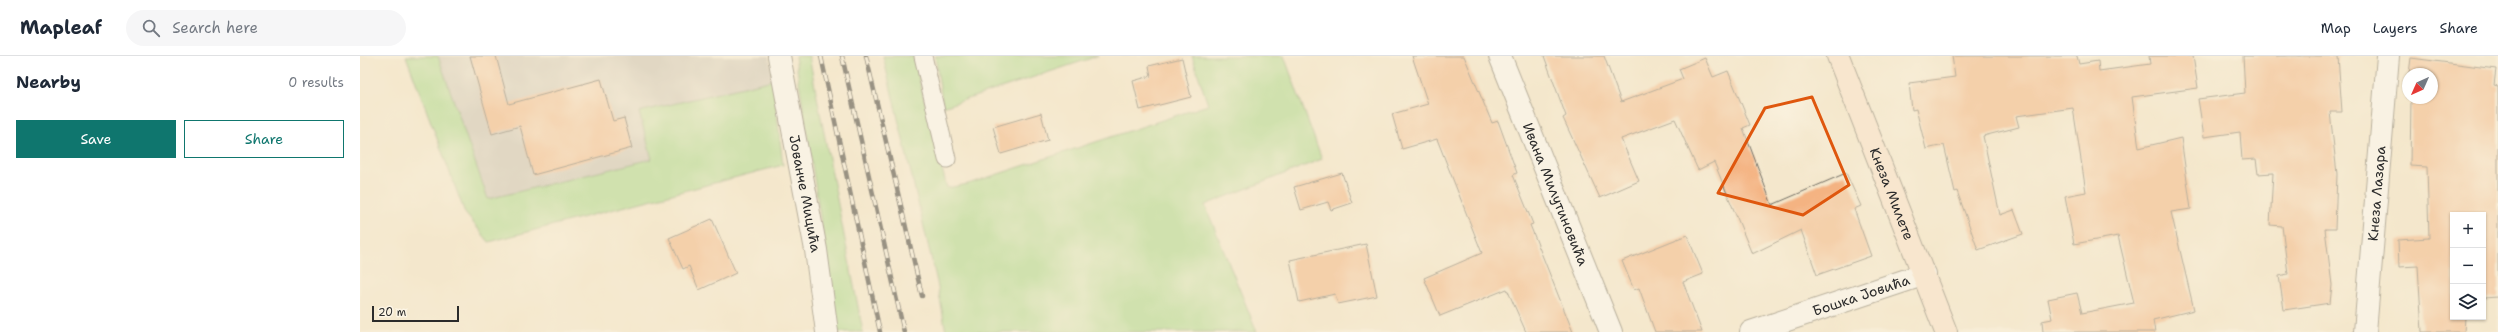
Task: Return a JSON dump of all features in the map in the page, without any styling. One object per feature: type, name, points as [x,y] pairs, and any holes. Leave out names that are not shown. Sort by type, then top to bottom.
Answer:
[{"type":"main road","name":"Кнеза Милете","points":[[1838,56],[1925,274],[1946,332]]},
{"type":"street","name":"Јованче Мицића","points":[[779,56],[816,250],[827,332]]},
{"type":"street","name":"Ивана Милутиновића","points":[[1500,56],[1611,332]]},
{"type":"street","name":"Кнеза Лазара","points":[[2365,332],[2388,56]]},
{"type":"street","name":"Бошка Јовића","points":[[1751,332],[1925,274]]},
{"type":"lane","points":[[923,56],[947,158]]},
{"type":"highlighted area","points":[[1812,97],[1849,185],[1803,215],[1718,193],[1765,108]]},
{"type":"shaded area","points":[[438,56],[769,56],[773,80],[640,112],[652,159],[488,199]]},
{"type":"green space","points":[[406,56],[438,56],[488,199],[652,159],[639,112],[773,80],[783,165],[489,242],[465,213]]},
{"type":"green space","points":[[795,56],[809,56],[863,332],[838,332]]},
{"type":"green space","points":[[883,56],[913,56],[947,188],[968,184],[1208,105],[1192,56],[1284,56],[1322,159],[1205,205],[1257,332],[946,332],[937,282]]},
{"type":"green space","points":[[935,56],[1098,56],[943,107]]},
{"type":"building","points":[[470,56],[496,56],[509,104],[601,79],[613,121],[624,118],[632,148],[533,175],[520,126],[492,134]]},
{"type":"building","points":[[1412,56],[1464,56],[1492,123],[1498,121],[1517,173],[1513,175],[1533,224],[1530,225],[1573,332],[1526,332],[1507,289],[1440,316],[1424,278],[1482,253],[1437,139],[1402,149],[1392,114],[1428,104]]},
{"type":"building","points":[[1544,56],[1604,56],[1621,102],[1683,79],[1679,69],[1705,58],[1713,77],[1728,71],[1750,125],[1743,128],[1772,205],[1846,173],[1861,206],[1854,209],[1871,256],[1817,275],[1801,230],[1752,254],[1714,162],[1698,170],[1675,119],[1621,139],[1639,181],[1600,198],[1563,118],[1566,116]]},
{"type":"building","points":[[1952,56],[2077,56],[2079,64],[2098,61],[2099,71],[2150,64],[2149,56],[2193,56],[2198,88],[2132,97],[2139,148],[2181,138],[2191,209],[2171,212],[2194,310],[2153,320],[2155,332],[2043,332],[2042,321],[2052,319],[2048,299],[2077,293],[2082,313],[2134,303],[2118,236],[2074,244],[2065,196],[2086,192],[2073,108],[2016,116],[2019,127],[1983,136],[2000,215],[2014,210],[2023,234],[1978,250],[1957,191],[1955,192],[1944,145],[1926,149],[1916,109],[1912,110],[1909,83],[1955,77]]},
{"type":"building","points":[[2243,56],[2338,56],[2342,112],[2330,112],[2337,174],[2335,229],[2325,229],[2332,285],[2330,303],[2284,310],[2279,276],[2288,274],[2282,226],[2270,225],[2273,173],[2258,174],[2256,159],[2242,160],[2240,132],[2204,137],[2198,99],[2245,93]]},
{"type":"building","points":[[1182,58],[1191,97],[1140,110],[1133,81],[1151,76],[1149,66]]},
{"type":"building","points":[[2411,58],[2496,69],[2494,85],[2498,86],[2498,297],[2486,298],[2486,212],[2450,212],[2450,320],[2465,320],[2464,332],[2422,332],[2418,266],[2399,267],[2398,240],[2429,238],[2427,167],[2410,166],[2411,104],[2438,104],[2438,68],[2410,68]]},
{"type":"building","points":[[1041,113],[1048,140],[1001,154],[993,127]]},
{"type":"building","points":[[1342,173],[1352,203],[1331,210],[1328,202],[1301,210],[1294,187]]},
{"type":"building","points":[[712,219],[736,273],[699,290],[689,266],[683,269],[669,238]]},
{"type":"building","points":[[1687,235],[1703,274],[1683,282],[1702,332],[1655,332],[1639,288],[1634,290],[1622,261]]},
{"type":"building","points":[[1366,244],[1377,296],[1338,304],[1335,294],[1299,302],[1290,260]]},
{"type":"railway","points":[[821,56],[880,332]]},
{"type":"railway","points":[[842,56],[904,332]]},
{"type":"railway","points":[[866,56],[922,296]]}]
